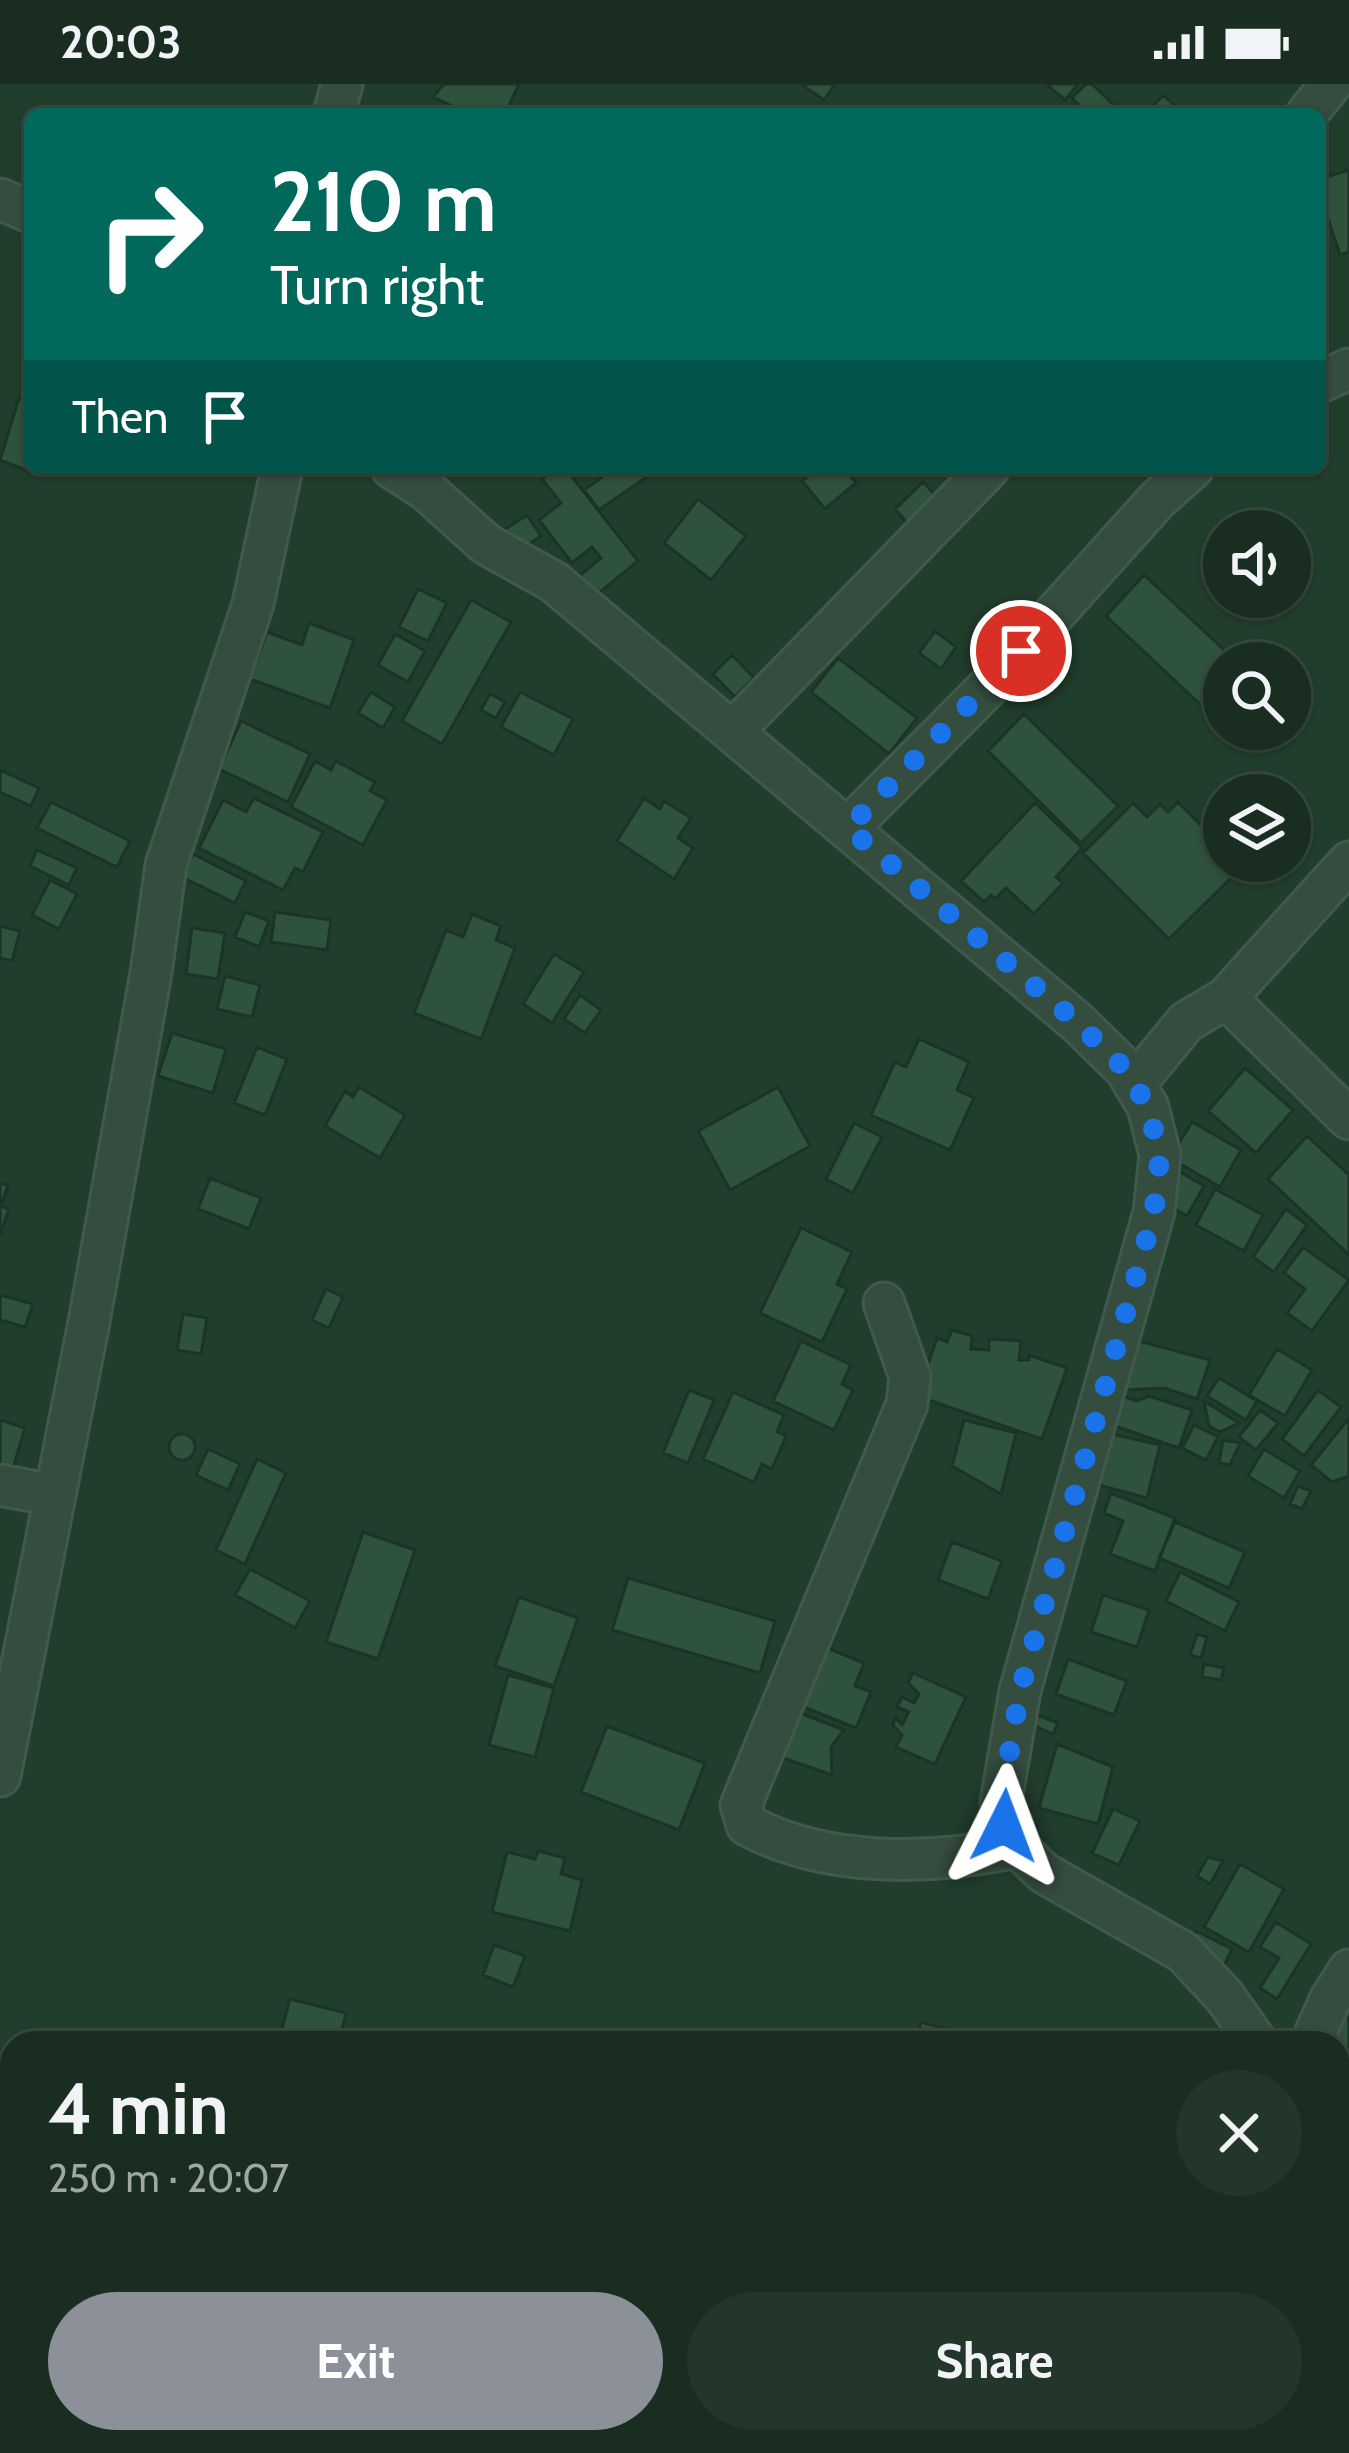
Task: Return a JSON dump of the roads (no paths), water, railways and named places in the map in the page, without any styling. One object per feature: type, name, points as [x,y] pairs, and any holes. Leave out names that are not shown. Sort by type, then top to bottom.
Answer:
[{"type":"street","points":[[1311,108],[1331,84]]},
{"type":"street","points":[[0,1776],[128,1104],[166,865],[253,604],[281,474]]},
{"type":"street","points":[[401,474],[486,544],[554,582],[1077,1022],[1126,1070],[1148,1107],[1160,1155],[1154,1212],[1020,1691],[1001,1802],[1004,1826],[1044,1873],[1183,1952],[1249,2031]]},
{"type":"street","points":[[732,732],[983,474]]},
{"type":"street","points":[[848,828],[994,681],[1185,474]]},
{"type":"street","points":[[1135,1084],[1186,1022],[1226,998],[1349,862]]},
{"type":"street","points":[[1226,998],[1349,1119]]},
{"type":"street","points":[[884,1304],[910,1377],[908,1404],[741,1805],[747,1825],[773,1839],[907,1862],[958,1859],[1018,1847]]},
{"type":"street","points":[[0,1485],[53,1495]]},
{"type":"street","points":[[1316,2031],[1349,1970]]}]
